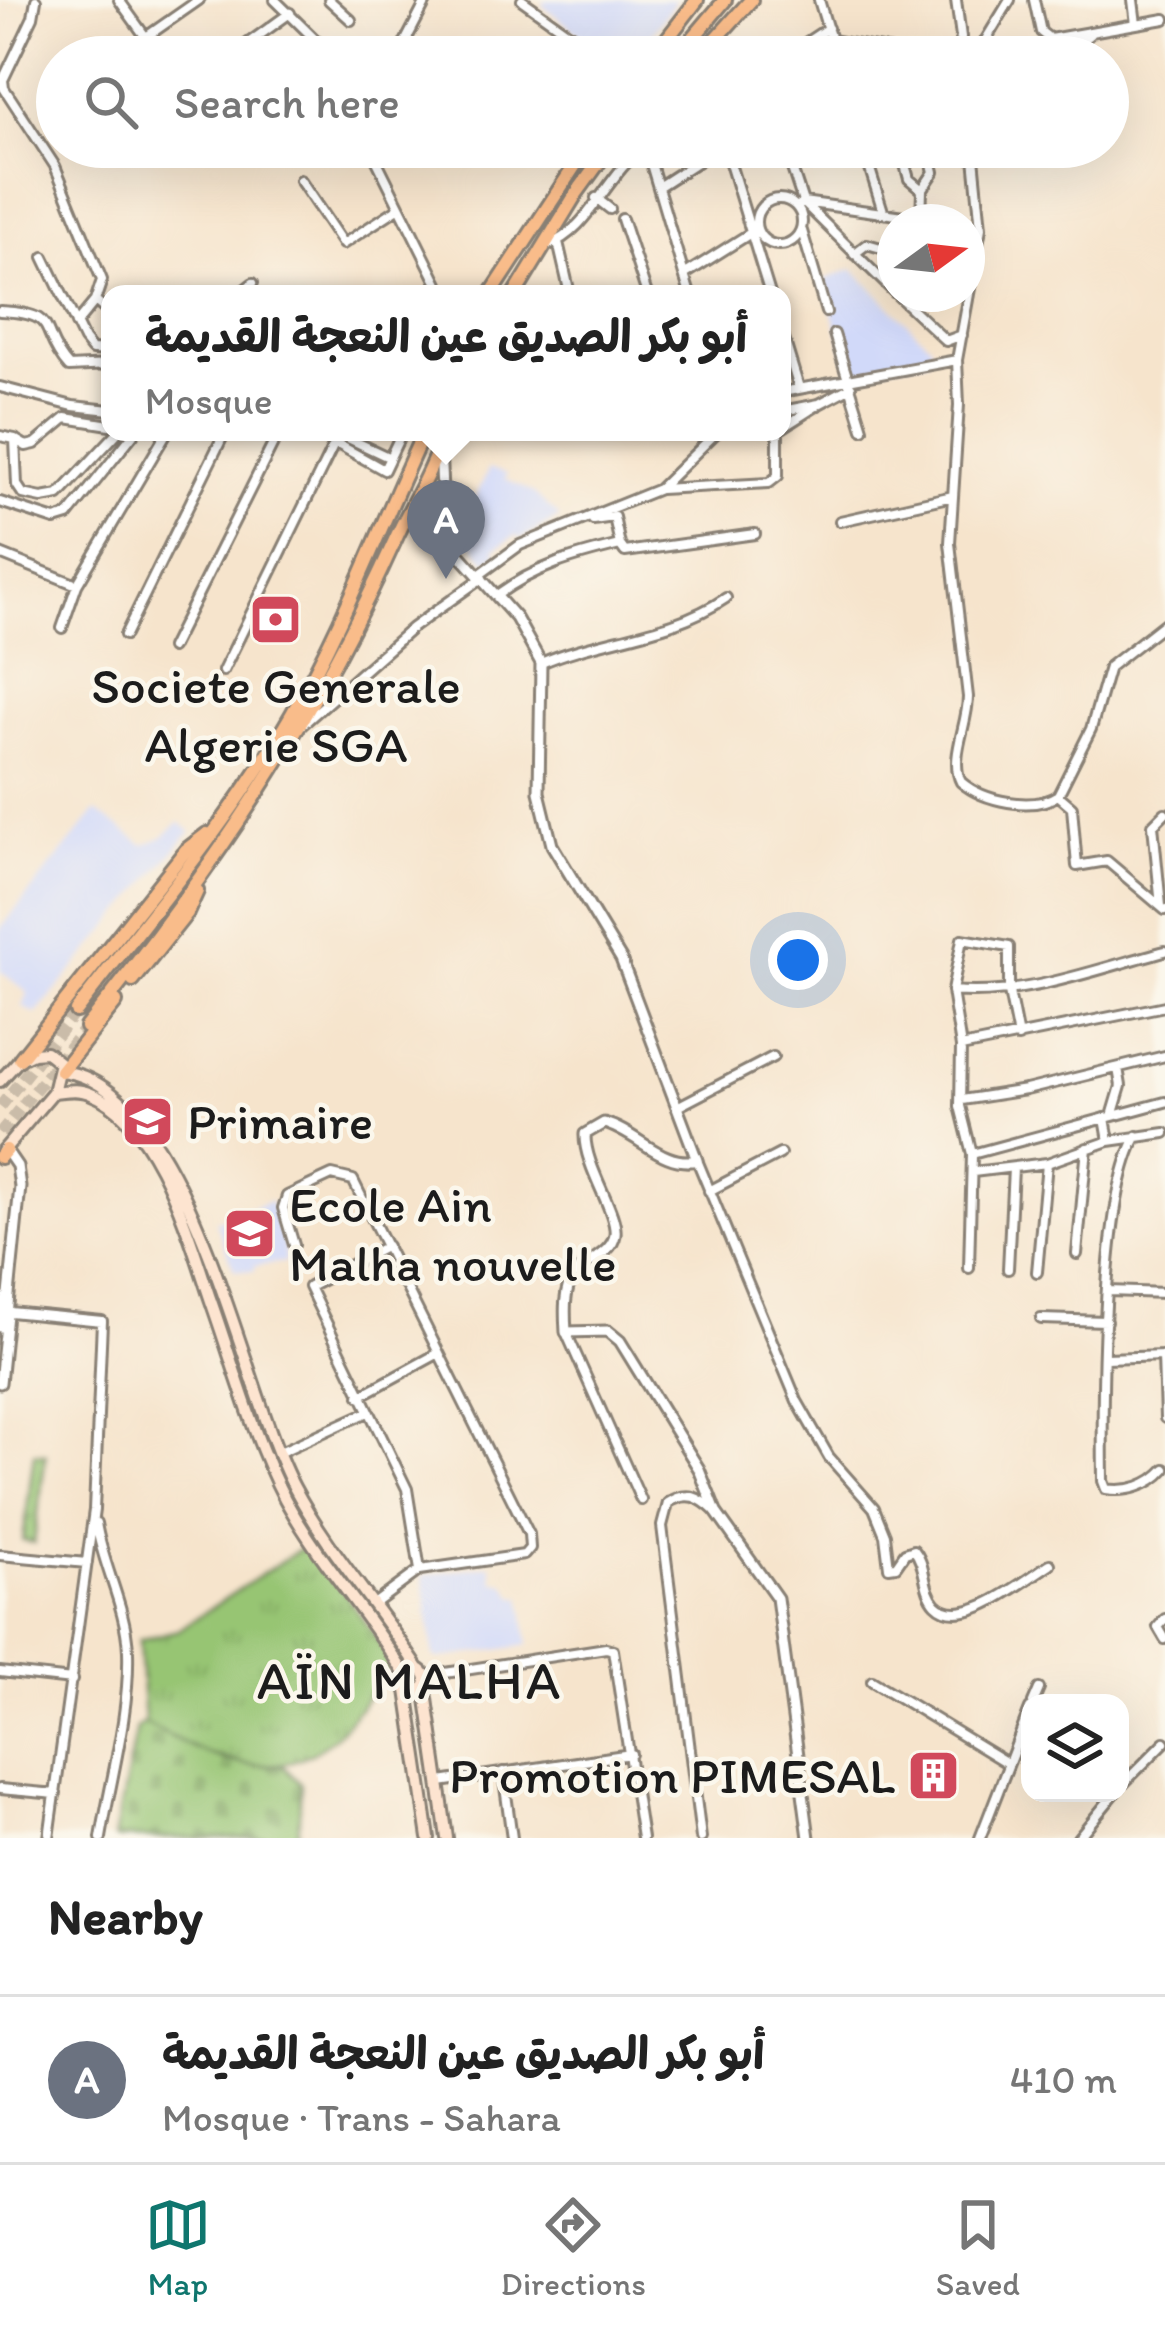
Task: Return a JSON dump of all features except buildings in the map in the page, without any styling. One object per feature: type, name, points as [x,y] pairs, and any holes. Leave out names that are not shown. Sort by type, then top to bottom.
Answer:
[{"type":"highway","points":[[669,36],[697,0]]},
{"type":"highway","points":[[695,36],[725,0]]},
{"type":"highway","points":[[719,36],[751,0]]},
{"type":"highway","points":[[497,285],[571,168]]},
{"type":"highway","points":[[521,285],[597,168]]},
{"type":"highway","points":[[76,1011],[218,826],[275,743],[322,658],[420,441]]},
{"type":"highway","points":[[86,1027],[254,804],[366,604],[441,441]]},
{"type":"highway","points":[[20,1059],[185,850],[218,826]]},
{"type":"highway","points":[[61,1071],[188,913],[203,876]]},
{"type":"main road","points":[[0,1080],[33,1053],[46,1052],[60,1063],[53,1092],[2,1153]]},
{"type":"main road","points":[[61,1071],[86,1078],[120,1101],[153,1140],[179,1183],[278,1453],[312,1517],[423,1676],[447,1838]]},
{"type":"main road","points":[[53,1092],[85,1091],[106,1102],[160,1167],[183,1213],[286,1501],[404,1673],[423,1676]]},
{"type":"main road","points":[[404,1673],[429,1838]]},
{"type":"main road","points":[[407,1690],[418,1691],[423,1676]]},
{"type":"street","points":[[36,0],[33,17],[3,80],[36,141]]},
{"type":"street","points":[[119,0],[145,36]]},
{"type":"street","points":[[149,36],[199,0]]},
{"type":"street","points":[[274,0],[312,36]]},
{"type":"street","points":[[329,0],[351,20]]},
{"type":"street","points":[[408,36],[427,0]]},
{"type":"street","points":[[522,0],[573,36]]},
{"type":"street","points":[[819,0],[830,36]]},
{"type":"street","points":[[956,0],[957,36]]},
{"type":"street","points":[[988,36],[1010,0]]},
{"type":"street","points":[[1034,0],[1044,36]]},
{"type":"street","points":[[1132,0],[1136,24]]},
{"type":"street","points":[[259,36],[290,13]]},
{"type":"street","points":[[1060,36],[1165,19]]},
{"type":"street","points":[[816,36],[828,28]]},
{"type":"street","points":[[1087,36],[1091,32]]},
{"type":"street","points":[[53,168],[102,280],[95,301],[76,324]]},
{"type":"street","points":[[380,168],[437,285]]},
{"type":"street","points":[[566,285],[550,244],[569,236],[622,168]]},
{"type":"street","points":[[652,168],[687,285]]},
{"type":"street","points":[[658,187],[689,168]]},
{"type":"street","points":[[731,168],[768,285]]},
{"type":"street","points":[[790,168],[801,230],[826,312]]},
{"type":"street","points":[[870,168],[881,204]]},
{"type":"street","points":[[906,168],[909,179],[922,190]]},
{"type":"street","points":[[922,204],[922,190],[933,168]]},
{"type":"street","points":[[975,168],[979,204]]},
{"type":"street","points":[[300,180],[343,244],[398,208]]},
{"type":"street","points":[[596,198],[610,209]]},
{"type":"street","points":[[684,275],[754,230],[759,209],[771,200],[877,211]]},
{"type":"street","points":[[800,205],[877,276]]},
{"type":"street","points":[[622,219],[644,285]]},
{"type":"street","points":[[754,230],[775,245],[791,242],[801,230]]},
{"type":"street","points":[[854,254],[867,244],[877,248]]},
{"type":"street","points":[[44,257],[76,324],[92,350],[101,350]]},
{"type":"street","points":[[95,301],[101,306]]},
{"type":"street","points":[[0,311],[34,313],[43,320],[68,367],[101,365]]},
{"type":"street","points":[[915,312],[946,341],[962,335]]},
{"type":"street","points":[[966,312],[957,360],[960,389],[950,543],[968,698],[956,774],[970,789],[994,797],[1040,803],[1058,795],[1091,729],[1109,667],[1165,623]]},
{"type":"street","points":[[834,334],[863,429]]},
{"type":"street","points":[[791,390],[957,360]]},
{"type":"street","points":[[791,362],[799,388]]},
{"type":"street","points":[[791,423],[849,383]]},
{"type":"street","points":[[0,387],[101,409]]},
{"type":"street","points":[[791,409],[819,404]]},
{"type":"street","points":[[0,436],[26,446],[35,444],[65,418],[101,424]]},
{"type":"street","points":[[15,439],[17,485],[23,494],[42,498],[59,495],[110,441]]},
{"type":"street","points":[[0,502],[55,520],[68,516],[128,441]]},
{"type":"street","points":[[62,628],[77,585],[162,441]]},
{"type":"street","points":[[125,634],[221,441]]},
{"type":"street","points":[[171,647],[274,441]]},
{"type":"street","points":[[223,671],[333,441]]},
{"type":"street","points":[[346,441],[388,457],[397,441]]},
{"type":"street","points":[[442,441],[444,537],[497,595],[533,644],[541,663],[538,763],[543,816],[562,867],[621,959],[709,1190],[797,1401],[829,1456],[874,1508],[885,1535],[889,1568],[909,1550],[918,1552],[928,1591],[937,1605],[956,1612],[987,1605],[1050,1564]]},
{"type":"street","points":[[659,489],[708,441]]},
{"type":"street","points":[[301,725],[412,628],[520,545],[659,489],[769,484],[778,476],[780,441]]},
{"type":"street","points":[[840,520],[953,496]]},
{"type":"street","points":[[551,531],[612,516],[625,552],[755,534]]},
{"type":"street","points":[[497,595],[545,566],[620,545]]},
{"type":"street","points":[[0,554],[77,585]]},
{"type":"street","points":[[541,663],[585,645],[683,622],[726,598]]},
{"type":"street","points":[[1058,795],[1072,807],[1077,866],[1106,861],[1163,909]]},
{"type":"street","points":[[1163,909],[1153,825],[1165,813]]},
{"type":"street","points":[[969,1268],[972,1154],[961,1114],[962,1047],[952,991],[960,940],[1009,946],[1009,992],[1018,1037]]},
{"type":"street","points":[[952,991],[1009,992],[1165,951]]},
{"type":"street","points":[[962,1047],[1165,1006]]},
{"type":"street","points":[[962,1100],[1026,1090],[1165,1056]]},
{"type":"street","points":[[677,1107],[772,1057]]},
{"type":"street","points":[[0,1067],[0,1080]]},
{"type":"street","points":[[1109,1141],[1108,1116],[1121,1086],[1118,1068]]},
{"type":"street","points":[[972,1154],[1165,1102]]},
{"type":"street","points":[[641,1500],[566,1332],[571,1280],[613,1242],[616,1230],[590,1168],[585,1134],[604,1124],[618,1127],[674,1162],[698,1160]]},
{"type":"street","points":[[973,1172],[1047,1163],[1109,1141],[1165,1133]]},
{"type":"street","points":[[1136,1136],[1120,1187],[1106,1322],[1106,1489],[1152,1483],[1165,1468]]},
{"type":"street","points":[[1077,1254],[1087,1148]]},
{"type":"street","points":[[0,1383],[20,1187],[17,1166],[2,1153]]},
{"type":"street","points":[[709,1190],[780,1154]]},
{"type":"street","points":[[1037,1272],[1047,1163]]},
{"type":"street","points":[[1008,1270],[1013,1168]]},
{"type":"street","points":[[294,1245],[283,1208],[287,1196],[324,1178],[344,1175],[361,1191],[529,1534],[530,1548],[524,1555],[420,1570],[374,1604]]},
{"type":"street","points":[[387,1246],[309,1287],[407,1489],[420,1570]]},
{"type":"street","points":[[0,1327],[10,1287]]},
{"type":"street","points":[[1109,1291],[1165,1293]]},
{"type":"street","points":[[10,1312],[101,1321],[94,1510],[49,1838]]},
{"type":"street","points":[[1041,1318],[1106,1322]]},
{"type":"street","points":[[566,1332],[608,1330],[620,1341],[699,1468],[716,1512]]},
{"type":"street","points":[[360,1396],[439,1353]]},
{"type":"street","points":[[1106,1358],[1164,1356],[1165,1418]]},
{"type":"street","points":[[278,1453],[368,1412]]},
{"type":"street","points":[[701,1838],[662,1526],[668,1503],[682,1495],[704,1501],[716,1512],[762,1575],[781,1613],[809,1838]]},
{"type":"street","points":[[94,1510],[101,1553],[122,1608],[128,1651],[101,1838]]},
{"type":"street","points":[[0,1555],[87,1563]]},
{"type":"street","points":[[1165,1619],[1158,1627],[1165,1640]]},
{"type":"street","points":[[423,1676],[606,1648],[616,1655],[642,1838]]},
{"type":"street","points":[[0,1672],[72,1680]]},
{"type":"street","points":[[872,1681],[1007,1763]]},
{"type":"street","points":[[1037,1694],[1039,1689]]},
{"type":"street","points":[[980,1838],[1021,1730]]},
{"type":"street","points":[[1129,1779],[1165,1742]]},
{"type":"street","points":[[440,1782],[631,1754]]},
{"type":"street","points":[[503,1772],[512,1838]]},
{"type":"street","points":[[0,1789],[56,1794]]},
{"type":"street","points":[[1078,1838],[1108,1802]]},
{"type":"street","points":[[1089,1826],[1093,1838]]},
{"type":"shaded area","points":[[546,0],[676,0],[650,36],[581,36],[541,4]]},
{"type":"shaded area","points":[[853,269],[877,293],[877,312],[897,312],[931,346],[929,359],[850,373],[824,280]]},
{"type":"shaded area","points":[[489,468],[507,474],[505,479],[533,493],[560,517],[520,540],[516,535],[495,549],[497,554],[486,562],[468,538],[474,534],[473,512],[467,508]]},
{"type":"shaded area","points":[[96,811],[144,845],[163,837],[179,822],[191,831],[36,1014],[23,1007],[28,993],[0,971],[0,929]]},
{"type":"shaded area","name":"Ecole Ain Malha nouvelle","points":[[270,1201],[285,1262],[254,1266],[255,1271],[234,1270],[215,1221]]},
{"type":"shaded area","points":[[491,1565],[494,1581],[505,1583],[515,1597],[522,1597],[529,1645],[434,1657],[423,1575]]},
{"type":"green space","points":[[34,1453],[46,1454],[34,1543],[23,1541]]},
{"type":"green space","points":[[309,1543],[393,1662],[343,1728],[312,1753],[264,1765],[215,1756],[144,1723],[139,1640],[178,1630]]},
{"type":"green space","points":[[144,1723],[228,1760],[282,1765],[301,1784],[298,1838],[114,1838],[136,1728]]},
{"type":"tunnel","points":[[0,1107],[76,1011]]},
{"type":"tunnel","points":[[0,1133],[86,1027]]},
{"type":"place","name":"أبو بكر الصديق عين النعجة القديمة","points":[[446,579]]},
{"type":"place","name":"Societe Generale Algerie SGA","points":[[276,620]]},
{"type":"place","name":"Primaire","points":[[148,1121]]},
{"type":"place","name":"Ecole Ain Malha nouvelle","points":[[250,1233]]},
{"type":"place","name":"Promotion PIMESAL","points":[[934,1775]]},
{"type":"district","name":"AÏN MALHA","points":[[410,1680]]}]
